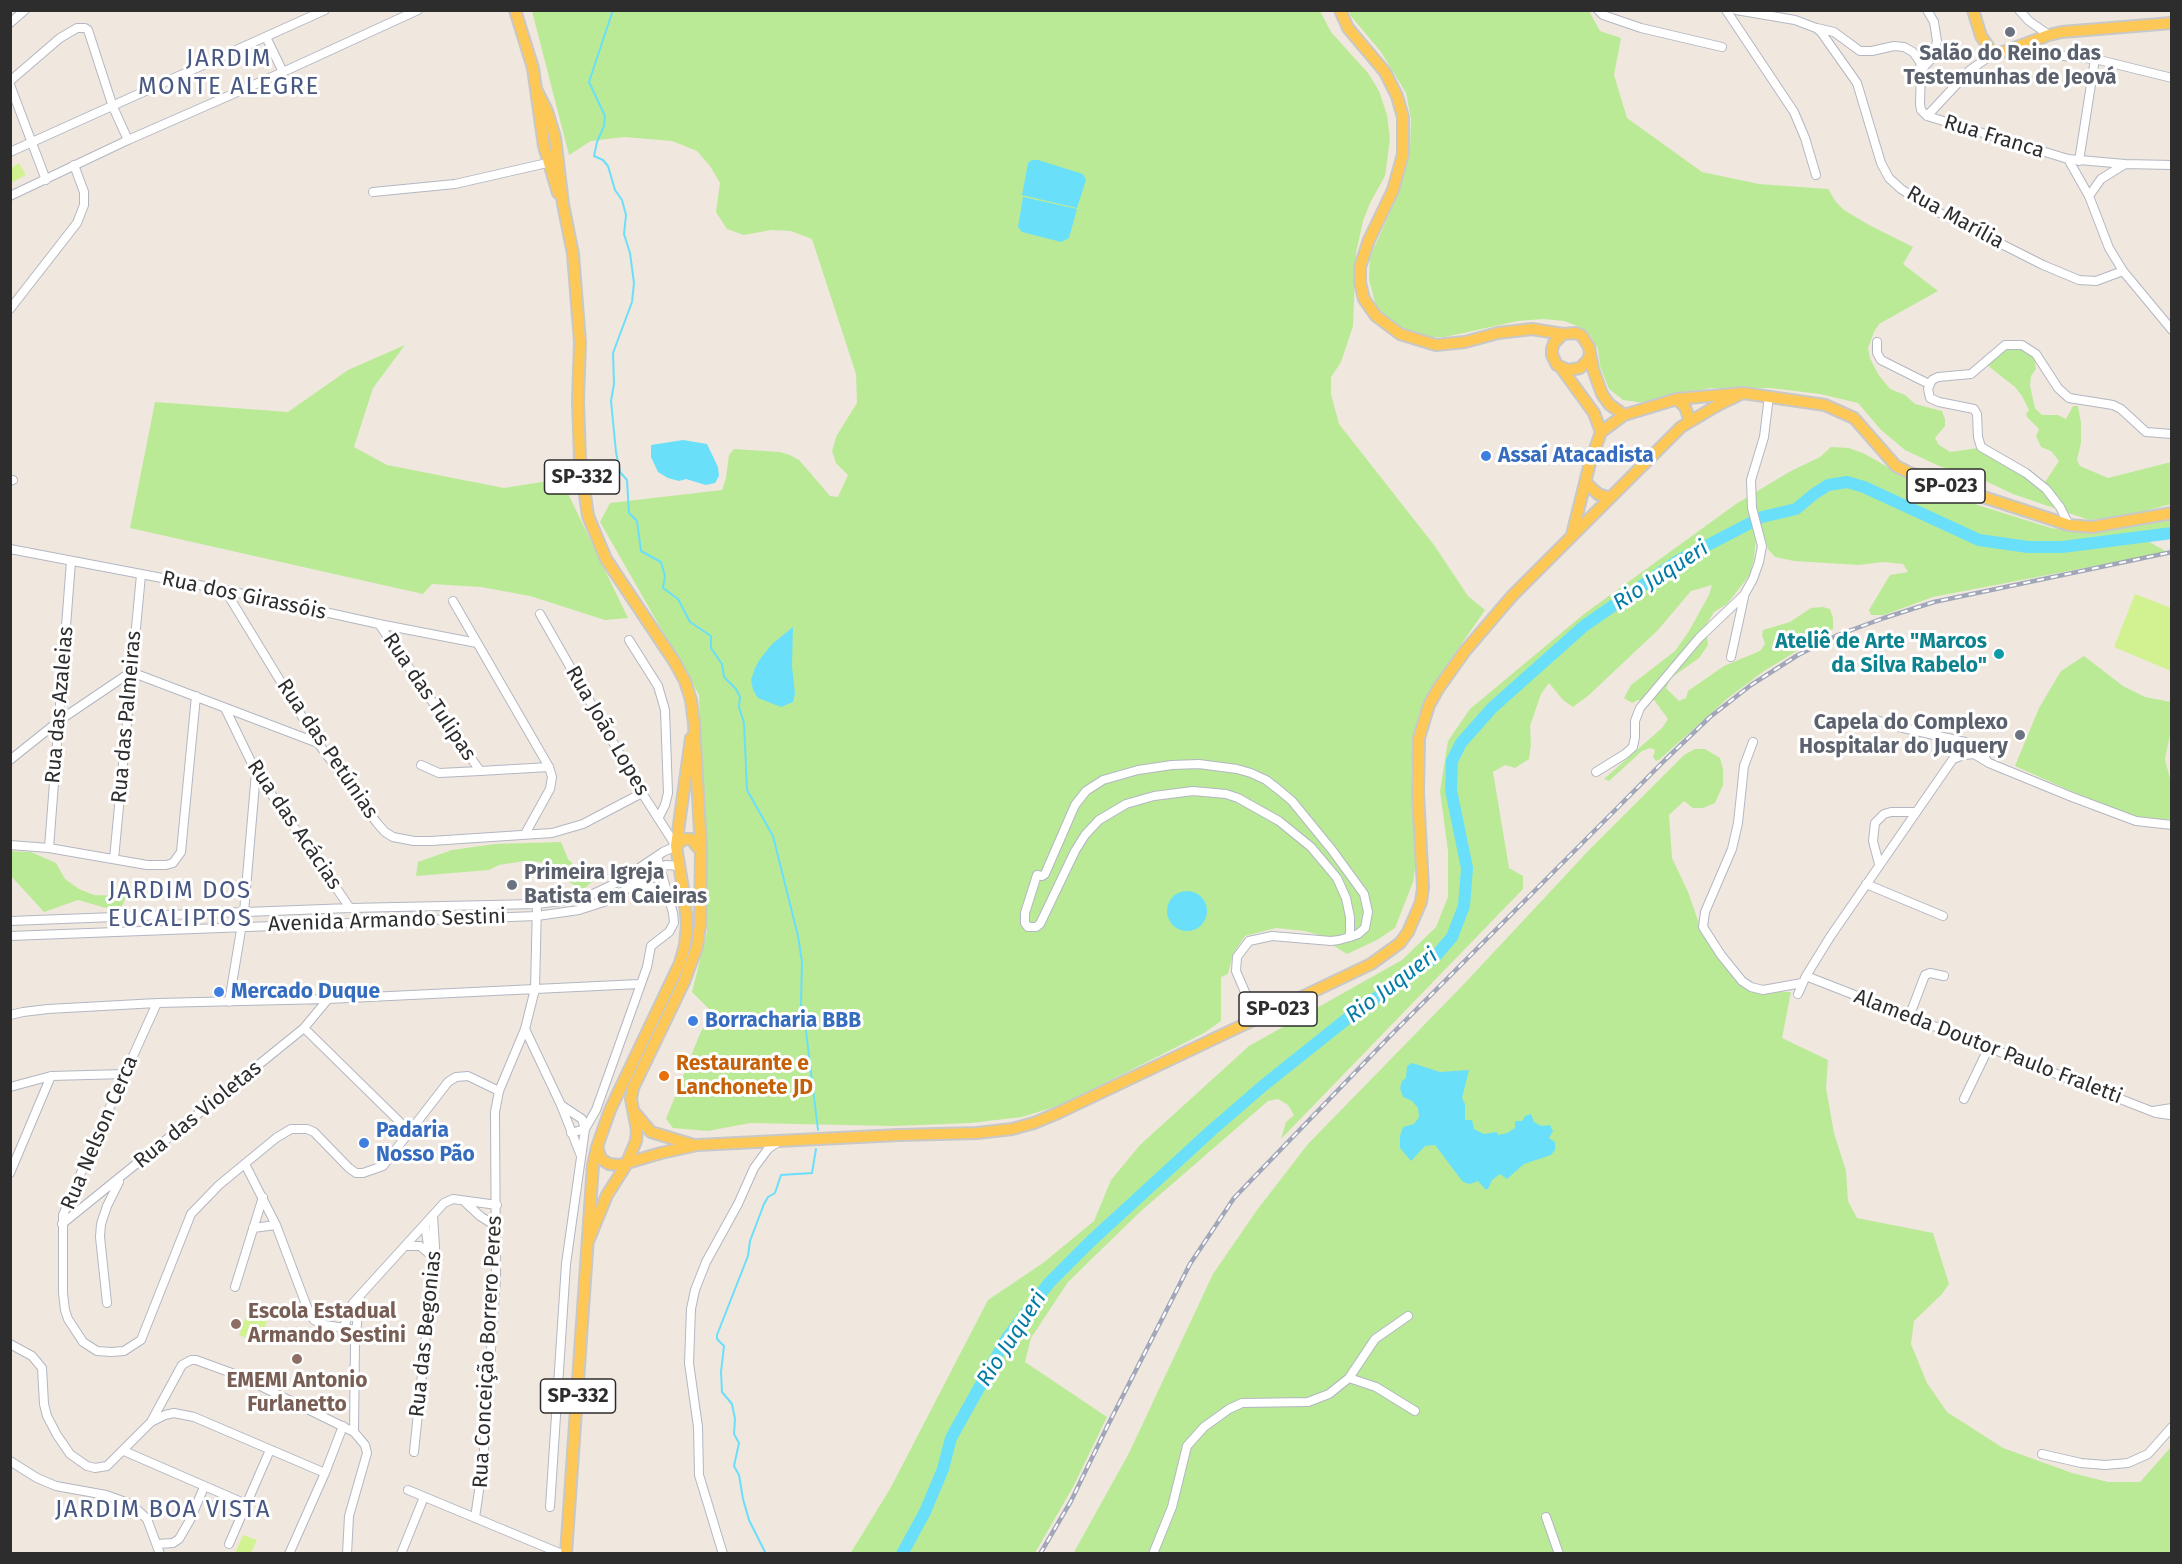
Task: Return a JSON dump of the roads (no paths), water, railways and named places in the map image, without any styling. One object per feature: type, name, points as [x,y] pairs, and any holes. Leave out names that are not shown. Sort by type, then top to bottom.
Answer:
[{"type":"main road","name":"SP-332","points":[[515,10],[537,92],[538,114],[547,162],[563,204]]},
{"type":"main road","points":[[1340,10],[1348,28],[1385,72],[1397,96],[1403,117],[1403,154],[1393,190],[1359,267],[1364,299],[1376,316],[1400,334],[1436,345],[1465,342],[1498,333],[1532,330],[1582,336],[1589,347],[1602,394],[1616,411],[1624,415]]},
{"type":"main road","points":[[1973,10],[1981,36],[1992,54],[2049,35],[2172,23]]},
{"type":"main road","name":"SP-332","points":[[537,92],[547,111],[555,137],[563,204],[573,254],[578,312],[580,450],[588,516],[606,559],[685,681],[691,700],[694,723],[701,850],[700,926],[697,948],[684,982],[633,1088],[632,1099],[638,1130],[626,1165],[607,1195],[589,1239]]},
{"type":"main road","points":[[1563,334],[1554,343],[1552,349],[1554,360],[1594,413],[1601,432]]},
{"type":"main road","points":[[1562,369],[1580,368],[1588,360],[1590,354]]},
{"type":"main road","name":"SP-023","points":[[1572,535],[1590,463],[1601,432],[1624,415],[1677,399],[1743,393],[1825,405],[1854,418],[1896,466],[1924,478],[2069,525],[2092,527],[2172,513]]},
{"type":"main road","name":"SP-023","points":[[626,1165],[661,1153],[697,1145],[977,1133],[1012,1129],[1058,1113],[1371,964],[1400,943],[1419,908],[1423,888],[1419,738],[1429,705],[1466,651],[1488,624],[1572,535],[1681,427],[1743,393]]},
{"type":"main road","points":[[1677,399],[1684,407],[1690,421]]},
{"type":"main road","points":[[1586,483],[1598,494],[1610,498]]},
{"type":"main road","name":"SP-332","points":[[564,1554],[593,1165],[614,1100],[680,963],[687,924],[676,846],[687,754],[694,723]]},
{"type":"main road","points":[[676,846],[684,839],[691,839],[701,850]]},
{"type":"main road","name":"SP-023","points":[[634,1112],[651,1132],[697,1145]]},
{"type":"main road","points":[[597,1147],[598,1155],[605,1162],[626,1165]]},
{"type":"main road","points":[[607,1195],[635,1167],[661,1153]]},
{"type":"street","points":[[10,23],[25,10]]},
{"type":"street","points":[[10,152],[325,10]]},
{"type":"street","points":[[10,196],[128,140],[418,10]]},
{"type":"street","points":[[1598,10],[1603,15],[1641,28],[1722,47]]},
{"type":"street","points":[[1726,10],[1794,112],[1805,138],[1816,175]]},
{"type":"street","points":[[1736,10],[1795,20],[1834,32],[1860,51],[1894,46],[1904,47],[1913,52],[1922,70]]},
{"type":"street","name":"Rua Franca","points":[[1927,10],[1934,22],[1936,41],[1933,57],[1922,70],[1920,104],[1921,110],[1927,116],[2068,159],[2172,165]]},
{"type":"street","points":[[2019,10],[2029,21],[2049,35]]},
{"type":"street","points":[[46,180],[10,83],[60,38],[77,28],[82,27],[88,30],[113,107],[128,140]]},
{"type":"street","name":"Rua Marília","points":[[1816,28],[1839,55],[1857,83],[1881,163],[1889,178],[1901,189],[1934,210],[2071,277],[2089,282],[2123,272]]},
{"type":"street","points":[[266,37],[283,72]]},
{"type":"street","points":[[2006,51],[2095,59],[2172,78]]},
{"type":"street","points":[[1927,116],[1970,70],[1992,54]]},
{"type":"street","points":[[2079,160],[2095,59]]},
{"type":"street","points":[[2068,159],[2089,196],[2109,248],[2123,272],[2172,330]]},
{"type":"street","points":[[373,192],[455,184],[547,162]]},
{"type":"street","points":[[2089,196],[2101,179],[2125,164]]},
{"type":"street","points":[[10,309],[78,222],[84,205],[84,192],[74,165]]},
{"type":"street","points":[[1877,342],[1877,353],[1881,360],[1929,384]]},
{"type":"street","points":[[1929,384],[1938,377],[1971,374],[2005,345],[2022,345],[2036,354],[2058,388],[2070,398],[2113,405],[2121,409],[2146,432],[2172,434]]},
{"type":"street","points":[[1929,384],[1929,394],[1934,401],[1974,410],[1980,445],[2026,473],[2046,489],[2060,507],[2069,525]]},
{"type":"street","points":[[1731,657],[1744,595],[1757,569],[1762,552],[1752,508],[1751,480],[1764,437],[1769,396]]},
{"type":"street","name":"Rua dos Girassóis","points":[[10,549],[225,590],[477,643]]},
{"type":"street","name":"Rua das Azaleias","points":[[49,848],[71,561]]},
{"type":"street","name":"Rua das Palmeiras","points":[[114,859],[141,574]]},
{"type":"street","name":"Rua das Petúnias","points":[[225,590],[318,743],[377,823],[393,837],[431,841],[567,830],[642,793]]},
{"type":"street","points":[[1596,772],[1633,747],[1635,721],[1646,700],[1709,627],[1744,595]]},
{"type":"street","points":[[453,602],[549,767],[552,777],[550,789],[525,834]]},
{"type":"street","name":"Rua João Lopes","points":[[540,614],[642,793],[676,846]]},
{"type":"street","name":"Rua das Tulipas","points":[[379,624],[480,771],[549,767]]},
{"type":"street","points":[[629,640],[658,686],[665,710],[668,793],[659,817]]},
{"type":"street","points":[[10,759],[60,720],[131,672],[318,743]]},
{"type":"street","points":[[10,845],[49,848],[156,866],[177,860],[181,852],[196,696]]},
{"type":"street","name":"Rua das Acácias","points":[[225,708],[256,772],[350,908]]},
{"type":"street","points":[[1876,720],[1899,728],[1965,742],[1978,748],[1989,763]]},
{"type":"street","points":[[1753,742],[1744,766],[1738,823],[1732,849],[1727,866],[1705,912],[1703,927],[1721,955],[1742,981],[1750,987],[1762,990],[1804,980]]},
{"type":"street","points":[[1798,994],[1804,980],[1879,864],[1953,759],[1974,754],[1989,763],[2136,821],[2172,825]]},
{"type":"street","points":[[1262,1017],[1245,992],[1236,971],[1237,957],[1244,945],[1265,936],[1331,941],[1350,937],[1363,931],[1367,923],[1368,905],[1364,894],[1332,850],[1292,801],[1266,780],[1237,769],[1199,764],[1172,765],[1129,772],[1103,780],[1086,791],[1075,805],[1045,874],[1042,876],[1037,874],[1024,919],[1028,927],[1040,924],[1085,835],[1099,820],[1133,801],[1193,791],[1226,794],[1238,798],[1279,821],[1311,847],[1337,878],[1346,898],[1350,917],[1350,937]]},
{"type":"street","points":[[422,765],[439,773],[480,771]]},
{"type":"street","points":[[229,1002],[243,926],[256,772]]},
{"type":"street","points":[[1879,864],[1873,841],[1875,823],[1878,818],[1891,812],[1915,812]]},
{"type":"street","name":"Avenida Armando Sestini","points":[[10,921],[350,908],[537,904],[593,894],[620,881],[676,846]]},
{"type":"street","points":[[572,1133],[585,1129],[596,1110],[639,984],[647,967],[651,946],[672,929],[673,913],[657,856]]},
{"type":"street","name":"Avenida Armando Sestini","points":[[10,936],[537,916],[594,906],[633,887],[666,866],[680,866]]},
{"type":"street","points":[[1866,884],[1942,916]]},
{"type":"street","points":[[633,887],[647,885],[668,896]]},
{"type":"street","name":"Rua Conceição Borrero Peres","points":[[475,1518],[483,1463],[496,1279],[495,1112],[499,1091],[525,1029],[535,989],[537,904]]},
{"type":"street","points":[[1909,1017],[1925,975],[1930,973],[1944,976]]},
{"type":"street","name":"Alameda Doutor Paulo Fraletti","points":[[1804,980],[1989,1047],[2151,1111],[2163,1115],[2171,1113]]},
{"type":"street","points":[[10,1015],[48,1009],[157,1003],[328,999],[639,984]]},
{"type":"street","name":"Rua das Violetas","points":[[62,1224],[304,1028],[328,999]]},
{"type":"street","name":"Rua Nelson Cerca","points":[[157,1003],[67,1202],[62,1224],[63,1293],[68,1319],[83,1342],[97,1351],[124,1351],[141,1340],[191,1214],[206,1198],[276,1138],[291,1129],[298,1128],[314,1132],[349,1168],[356,1173],[363,1173],[384,1166],[448,1082],[456,1077],[468,1076],[499,1091]]},
{"type":"street","points":[[304,1028],[410,1132]]},
{"type":"street","points":[[525,1029],[561,1105],[581,1158]]},
{"type":"street","points":[[1964,1099],[1989,1047]]},
{"type":"street","points":[[10,1087],[51,1076],[125,1074]]},
{"type":"street","points":[[10,1173],[51,1076]]},
{"type":"street","points":[[550,1508],[566,1264],[585,1129],[584,1121],[561,1105]]},
{"type":"street","points":[[567,1123],[596,1110]]},
{"type":"street","points":[[723,1554],[699,1475],[698,1427],[689,1364],[691,1309],[694,1290],[706,1262],[734,1212],[754,1168],[768,1149],[780,1141]]},
{"type":"street","points":[[245,1164],[276,1225],[310,1315],[318,1323],[357,1330]]},
{"type":"street","points":[[106,1303],[100,1237],[101,1224],[121,1178]]},
{"type":"street","points":[[235,1287],[263,1197]]},
{"type":"street","points":[[332,1326],[348,1313],[360,1296],[444,1203],[449,1200],[497,1205]]},
{"type":"street","points":[[464,1201],[480,1216],[497,1227]]},
{"type":"street","name":"Rua das Begonias","points":[[414,1452],[431,1254],[436,1239],[433,1216]]},
{"type":"street","points":[[253,1228],[276,1225]]},
{"type":"street","name":"Rua das Begonias","points":[[425,1225],[431,1254]]},
{"type":"street","points":[[404,1247],[415,1245],[431,1254]]},
{"type":"street","points":[[354,1431],[357,1316],[360,1296]]},
{"type":"street","points":[[348,1313],[357,1316]]},
{"type":"street","points":[[345,1329],[348,1313]]},
{"type":"street","points":[[1153,1554],[1172,1507],[1186,1446],[1204,1426],[1242,1403],[1308,1402],[1329,1394],[1349,1378],[1375,1339],[1408,1316]]},
{"type":"street","points":[[345,1329],[356,1341]]},
{"type":"street","points":[[10,1344],[39,1362],[43,1373],[44,1404],[47,1416],[70,1454],[87,1466],[101,1468],[107,1466],[124,1451],[151,1422],[182,1365],[191,1360],[240,1376],[354,1431],[365,1445],[367,1453],[349,1516],[347,1554]]},
{"type":"street","points":[[1349,1378],[1376,1387],[1415,1411]]},
{"type":"street","points":[[151,1422],[165,1415],[182,1413],[325,1473]]},
{"type":"street","points":[[289,1554],[343,1426]]},
{"type":"street","points":[[2042,1454],[2081,1463],[2119,1464],[2140,1459],[2148,1454],[2171,1429]]},
{"type":"street","points":[[229,1544],[270,1450]]},
{"type":"street","points":[[124,1451],[246,1504]]},
{"type":"street","points":[[10,1461],[37,1478],[56,1486],[106,1495],[131,1504],[147,1520],[160,1554]]},
{"type":"street","points":[[157,1544],[173,1543],[179,1539],[187,1527],[204,1487]]},
{"type":"street","points":[[408,1490],[564,1554]]},
{"type":"street","points":[[401,1554],[424,1497]]},
{"type":"street","points":[[1546,1516],[1559,1554]]},
{"type":"water","points":[[1032,160],[1083,174],[1086,180],[1077,208],[1022,195],[1028,163]]},
{"type":"water","points":[[1023,197],[1077,209],[1069,238],[1061,242],[1022,232],[1018,227]]},
{"type":"water","points":[[683,440],[707,444],[718,467],[719,476],[715,483],[706,485],[686,479],[679,481],[658,472],[651,457],[651,445]]},
{"type":"water","points":[[793,627],[792,666],[795,694],[793,702],[781,707],[758,698],[751,680],[760,659],[772,644]]},
{"type":"water","points":[[1187,891],[1195,892],[1201,897],[1206,903],[1206,919],[1201,925],[1195,930],[1187,931],[1179,930],[1173,925],[1168,919],[1167,911],[1168,903],[1173,897],[1179,892]]},
{"type":"water","points":[[1412,1063],[1440,1072],[1469,1070],[1462,1098],[1465,1104],[1465,1120],[1472,1120],[1474,1129],[1484,1134],[1507,1133],[1515,1128],[1515,1121],[1522,1121],[1525,1116],[1531,1114],[1534,1122],[1541,1126],[1550,1125],[1553,1131],[1549,1138],[1555,1142],[1555,1150],[1551,1155],[1524,1164],[1507,1179],[1500,1174],[1492,1180],[1488,1189],[1485,1189],[1478,1181],[1470,1184],[1463,1182],[1435,1145],[1425,1146],[1411,1161],[1400,1148],[1400,1136],[1403,1127],[1414,1124],[1419,1117],[1418,1108],[1412,1101],[1403,1097],[1400,1088],[1402,1081],[1406,1078],[1407,1066]]},
{"type":"waterway","points":[[613,10],[589,82],[605,116],[594,156],[603,160],[608,166],[615,190],[622,200],[626,215],[624,234],[630,253],[634,283],[632,302],[613,353],[614,384],[611,401],[616,452],[620,472],[627,480],[629,513],[637,521],[641,551],[661,562],[665,576],[663,588],[678,599],[690,622],[711,636],[711,648],[722,664],[724,677],[736,689],[740,697],[739,707],[744,723],[747,790],[773,836],[798,936],[802,962],[801,1004],[818,1130]]},
{"type":"waterway","name":"Rio Juqueri","points":[[902,1554],[925,1512],[943,1469],[951,1438],[1007,1338],[1049,1283],[1091,1241],[1264,1085],[1353,1014],[1434,958],[1452,937],[1464,906],[1467,868],[1451,790],[1452,761],[1461,743],[1492,708],[1584,626],[1679,560],[1762,517],[1796,509],[1828,485],[1847,482],[1864,487],[1979,540],[2028,547],[2062,547],[2172,533]]},
{"type":"waterway","points":[[766,1554],[749,1520],[739,1475],[734,1466],[739,1443],[734,1434],[735,1419],[732,1404],[722,1392],[721,1372],[724,1346],[717,1339],[717,1335],[748,1256],[750,1241],[764,1204],[768,1197],[775,1193],[781,1175],[812,1173],[816,1149]]},
{"type":"railway","points":[[1040,1554],[1071,1501],[1190,1264],[1234,1198],[1393,1033],[1710,717],[1751,685],[1798,655],[1838,635],[1884,618],[1934,602],[2172,552]]},
{"type":"place","name":"Salão do Reino das Testemunhas de Jeová","points":[[2010,32]]},
{"type":"place","name":"Assaí Atacadista","points":[[1486,456]]},
{"type":"place","name":"Ateliê de Arte \"Marcos da Silva Rabelo\"","points":[[1999,654]]},
{"type":"place","name":"Capela do Complexo Hospitalar do Juquery","points":[[2020,735]]},
{"type":"place","name":"Primeira Igreja Batista em Caieiras","points":[[512,885]]},
{"type":"place","name":"Mercado Duque","points":[[219,992]]},
{"type":"place","name":"Borracharia BBB","points":[[693,1021]]},
{"type":"place","name":"Restaurante e Lanchonete JD","points":[[664,1076]]},
{"type":"place","name":"Padaria Nosso Pão","points":[[364,1143]]},
{"type":"place","name":"Escola Estadual Armando Sestini","points":[[236,1324]]},
{"type":"place","name":"EMEMI Antonio Furlanetto","points":[[297,1359]]},
{"type":"district","name":"JARDIM MONTE ALEGRE","points":[[229,73]]},
{"type":"district","name":"JARDIM DOS EUCALIPTOS","points":[[180,905]]},
{"type":"district","name":"JARDIM BOA VISTA","points":[[163,1510]]}]
